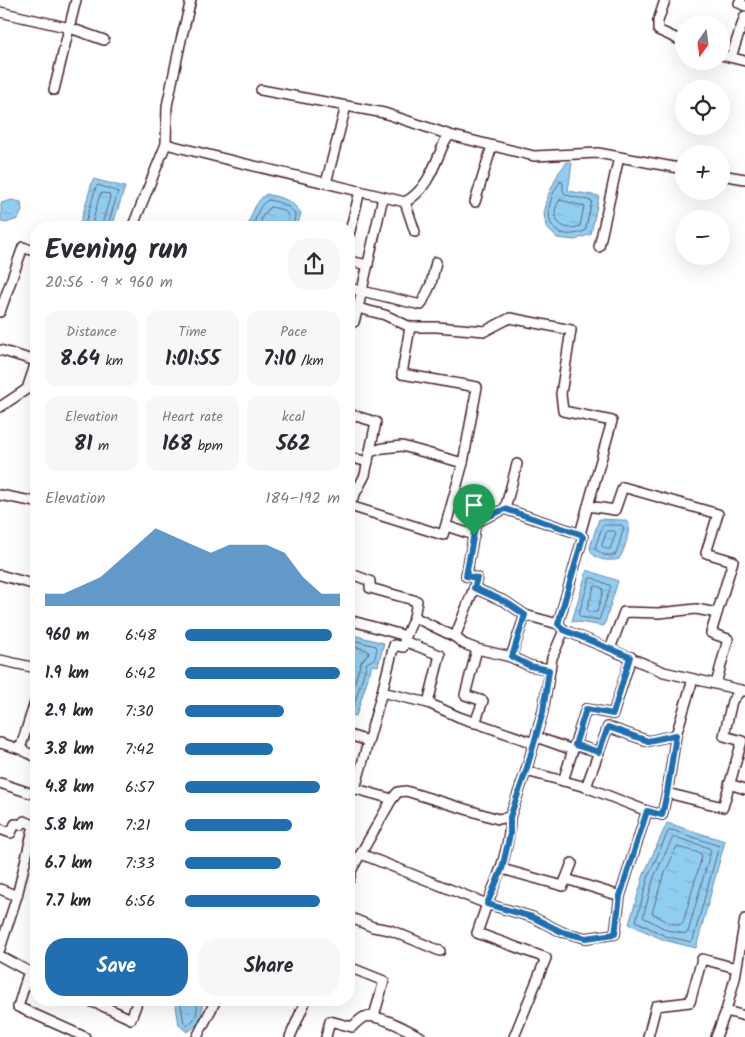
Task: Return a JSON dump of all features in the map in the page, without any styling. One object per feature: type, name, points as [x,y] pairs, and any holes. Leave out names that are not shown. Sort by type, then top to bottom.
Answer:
[{"type":"street","points":[[54,90],[76,0]]},
{"type":"street","points":[[135,221],[166,144],[167,106],[191,0]]},
{"type":"street","points":[[665,0],[658,21],[658,30],[675,38]]},
{"type":"street","points":[[741,0],[739,3],[745,6]]},
{"type":"street","points":[[0,12],[70,28],[104,40]]},
{"type":"street","points":[[745,16],[731,57],[745,61]]},
{"type":"street","points":[[261,90],[384,113],[450,135],[534,156],[598,153],[675,166]]},
{"type":"street","points":[[326,183],[346,106]]},
{"type":"street","points":[[166,144],[406,202],[415,197],[424,186],[445,141],[450,135]]},
{"type":"street","points":[[475,202],[492,146]]},
{"type":"street","points":[[599,247],[619,157]]},
{"type":"street","points":[[730,176],[745,179]]},
{"type":"street","points":[[352,221],[360,191]]},
{"type":"street","points":[[355,318],[383,197]]},
{"type":"street","points":[[406,202],[415,232]]},
{"type":"street","points":[[0,312],[23,247],[30,250]]},
{"type":"street","points":[[355,262],[368,265]]},
{"type":"street","points":[[355,289],[421,306],[431,284],[436,262]]},
{"type":"street","points":[[358,308],[385,315],[410,327],[485,331],[510,318],[571,330],[561,394],[563,411],[612,421],[580,534]]},
{"type":"street","points":[[355,506],[443,535],[446,526],[463,463],[477,387],[402,374],[410,327]]},
{"type":"street","points":[[0,350],[30,359]]},
{"type":"street","points":[[0,407],[27,389],[30,380]]},
{"type":"street","points":[[355,416],[376,422],[365,475],[355,494]]},
{"type":"street","points":[[355,457],[369,457],[383,448],[402,446],[463,463]]},
{"type":"street","points":[[505,509],[517,464]]},
{"type":"street","points":[[588,506],[615,510],[623,487],[718,514],[706,553],[733,561],[711,633],[728,638],[716,684]]},
{"type":"street","points":[[0,495],[30,501]]},
{"type":"street","points":[[455,637],[477,578],[466,576],[476,522],[505,509],[580,534],[583,537],[549,670],[543,712],[510,817],[510,834],[502,869],[477,934],[546,958],[514,1037]]},
{"type":"street","points":[[446,526],[474,535]]},
{"type":"street","points":[[0,575],[30,583]]},
{"type":"street","points":[[355,576],[370,582],[370,588],[416,601],[414,618],[403,647],[394,645],[368,741],[355,779]]},
{"type":"street","points":[[474,588],[506,602],[525,615],[561,627],[664,672],[743,690]]},
{"type":"street","points":[[610,649],[624,612],[659,613],[696,609],[717,614]]},
{"type":"street","points":[[512,657],[525,615]]},
{"type":"street","points":[[414,618],[455,637],[464,644],[512,657],[530,666],[549,670]]},
{"type":"street","points":[[355,622],[405,638],[440,656],[428,703]]},
{"type":"street","points":[[476,648],[465,695],[483,701],[476,723]]},
{"type":"street","points":[[563,781],[586,709],[613,714],[630,657]]},
{"type":"street","points":[[0,660],[30,667]]},
{"type":"street","points":[[526,771],[586,786],[647,811],[662,815],[676,735],[693,679]]},
{"type":"street","points":[[667,793],[723,807],[742,741],[724,736],[732,701],[743,690]]},
{"type":"street","points":[[382,692],[428,703],[476,723],[535,740],[599,752]]},
{"type":"street","points":[[20,749],[30,718]]},
{"type":"street","points":[[586,786],[608,727],[648,741],[676,735]]},
{"type":"street","points":[[355,737],[368,741]]},
{"type":"street","points":[[0,743],[30,754]]},
{"type":"street","points":[[0,783],[30,793]]},
{"type":"street","points":[[729,784],[745,789]]},
{"type":"street","points":[[355,789],[392,800]]},
{"type":"street","points":[[355,864],[398,792],[406,791],[498,819],[510,817]]},
{"type":"street","points":[[361,854],[487,904],[532,917],[562,932],[586,938],[615,934],[620,896],[647,811]]},
{"type":"street","points":[[0,829],[11,833],[15,824],[21,825],[24,821],[30,823]]},
{"type":"street","points":[[0,949],[17,896],[30,841]]},
{"type":"street","points":[[502,869],[563,886],[572,863]]},
{"type":"street","points":[[566,879],[620,896]]},
{"type":"street","points":[[0,889],[17,896]]},
{"type":"street","points":[[355,919],[373,927],[390,930],[440,951]]},
{"type":"street","points":[[716,1037],[726,1011],[745,919]]},
{"type":"street","points":[[0,956],[30,971]]},
{"type":"street","points":[[648,1037],[656,1006],[690,1002],[702,959],[736,968]]},
{"type":"street","points":[[355,970],[384,982],[374,1016]]},
{"type":"street","points":[[30,975],[26,977],[18,1007],[74,1035],[85,1037]]},
{"type":"street","points":[[110,1006],[131,1019],[136,1006]]},
{"type":"street","points":[[197,1037],[213,1006]]},
{"type":"street","points":[[294,1036],[304,1006]]},
{"type":"street","points":[[726,1011],[745,1016]]},
{"type":"street","points":[[326,1037],[330,1021],[352,1027],[362,1018],[374,1016],[421,1037]]},
{"type":"water","points":[[567,162],[572,163],[568,191],[599,196],[591,234],[575,240],[557,238],[546,227],[544,213],[549,193],[559,172]]},
{"type":"water","points":[[93,179],[125,187],[114,221],[81,221]]},
{"type":"water","points":[[266,194],[286,200],[294,205],[301,213],[299,221],[250,221],[256,205]]},
{"type":"water","points":[[12,200],[21,202],[22,211],[18,219],[6,223],[1,222],[1,203]]},
{"type":"water","points":[[599,519],[623,520],[629,523],[626,542],[619,559],[601,559],[593,555],[591,551],[590,547]]},
{"type":"water","points":[[587,570],[618,581],[604,626],[572,621]]},
{"type":"water","points":[[355,636],[384,643],[378,666],[372,665],[356,716]]},
{"type":"water","points":[[667,823],[725,841],[696,948],[664,940],[629,924],[644,874]]},
{"type":"water","points":[[176,1006],[202,1006],[200,1019],[195,1027],[187,1032],[179,1025]]},
{"type":"route","points":[[505,509],[580,534],[583,537],[558,624],[564,630],[630,657],[613,714],[586,709],[575,745],[599,752],[608,727],[648,741],[676,735],[662,815],[647,811],[620,896],[615,934],[586,938],[562,932],[532,917],[487,904],[502,869],[510,834],[510,817],[543,712],[549,670],[530,666],[512,657],[525,615],[506,602],[474,588],[477,578],[466,576],[474,535],[476,522],[505,509]]}]
